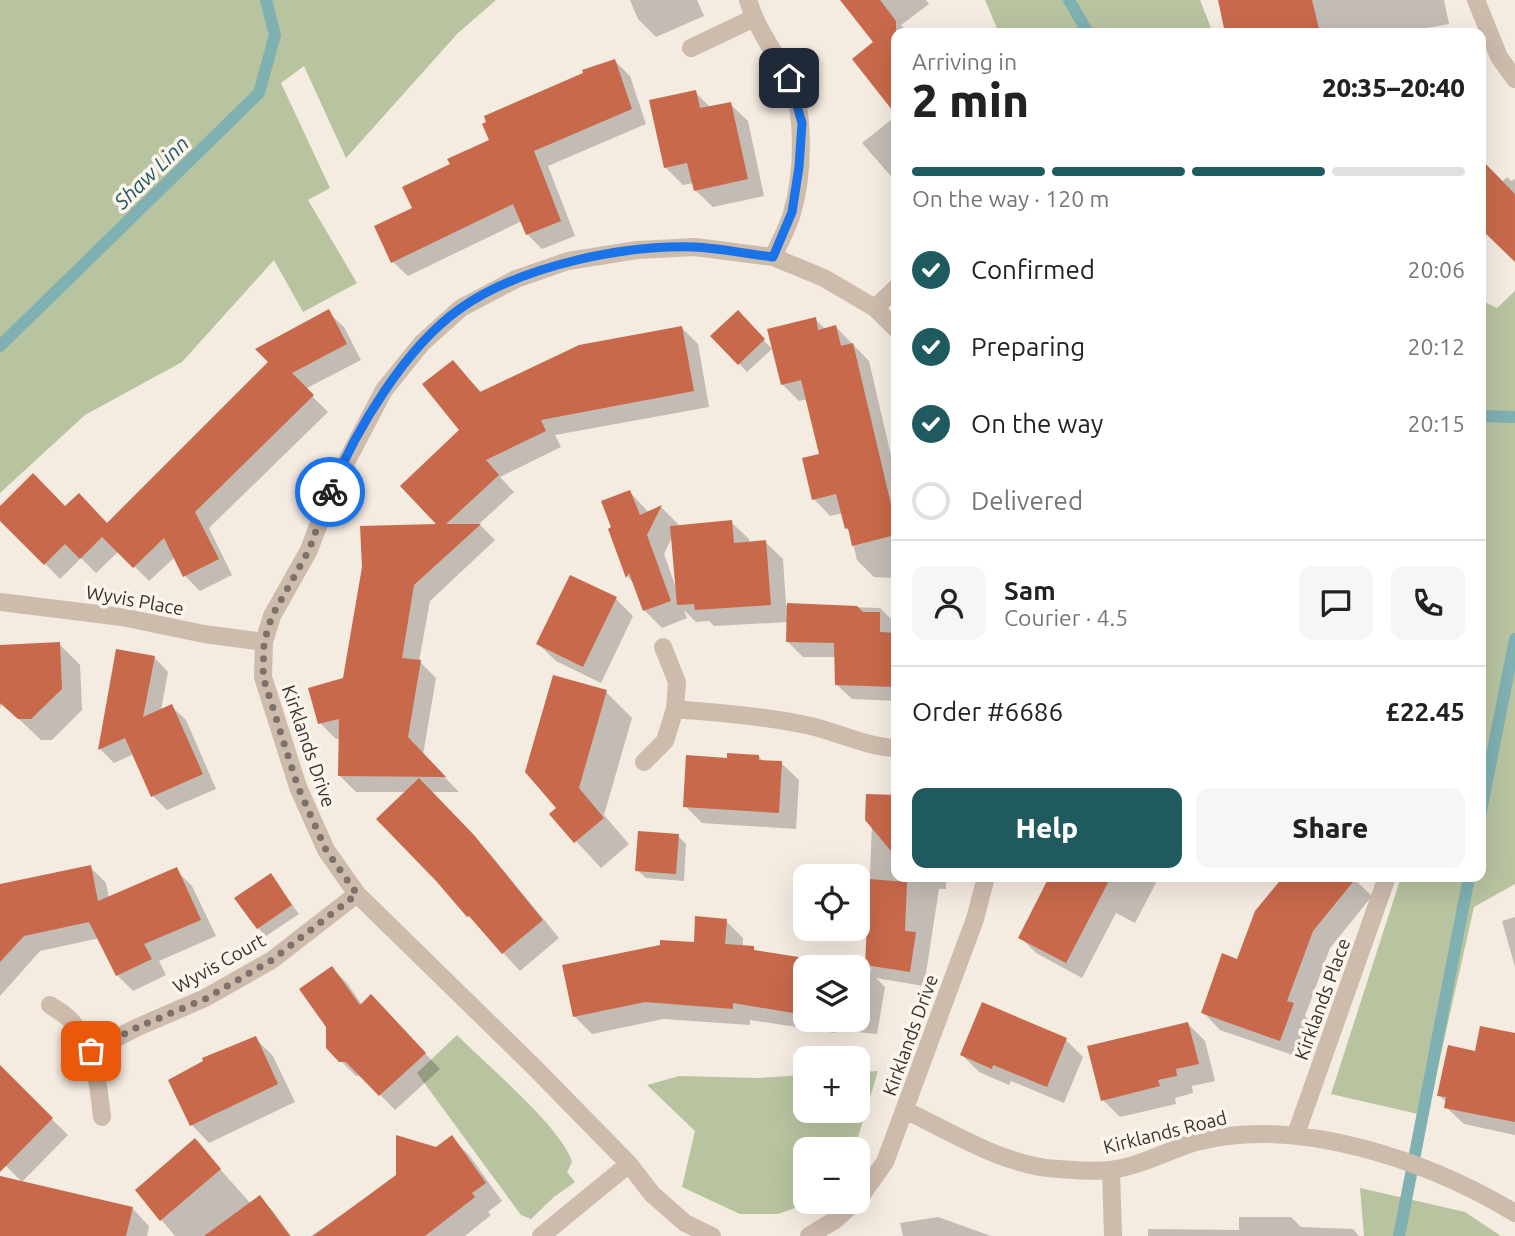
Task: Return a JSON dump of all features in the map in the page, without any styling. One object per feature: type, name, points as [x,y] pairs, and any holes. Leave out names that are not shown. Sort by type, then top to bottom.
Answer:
[{"type":"street","points":[[748,0],[767,44],[789,78],[802,123],[792,212],[773,257]]},
{"type":"street","points":[[1476,0],[1499,57],[1515,79]]},
{"type":"street","points":[[691,48],[754,18]]},
{"type":"street","name":"Kirklands Drive","points":[[712,1236],[685,1223],[652,1194],[629,1164],[534,1067],[357,894],[326,850],[298,787],[263,677],[264,642],[272,616],[309,550],[332,489],[384,390],[422,343],[461,308],[516,279],[568,261],[637,250],[695,247],[773,257],[824,278],[875,308],[891,324]]},
{"type":"street","points":[[875,308],[891,293]]},
{"type":"street","name":"Wyvis Place","points":[[0,602],[122,617],[204,634],[264,642]]},
{"type":"street","points":[[644,762],[665,741],[676,709],[677,682],[663,647]]},
{"type":"street","points":[[676,709],[767,718],[891,747]]},
{"type":"street","name":"Kirklands Drive","points":[[870,1183],[886,1162],[975,919],[985,882]]},
{"type":"street","name":"Kirklands Place","points":[[1296,1134],[1385,882]]},
{"type":"street","name":"Wyvis Court","points":[[91,1051],[138,1027],[205,999],[272,960],[357,894]]},
{"type":"street","points":[[50,1004],[72,1021],[91,1051],[98,1079],[102,1117]]},
{"type":"street","name":"Kirklands Road","points":[[905,1110],[1020,1163],[1055,1169],[1111,1170],[1196,1142],[1237,1134],[1296,1134],[1364,1149],[1438,1174],[1515,1213]]},
{"type":"street","points":[[541,1236],[629,1164]]},
{"type":"street","points":[[1111,1170],[1113,1236]]},
{"type":"street","name":"Kirklands Drive","points":[[809,1236],[842,1214]]},
{"type":"green space","points":[[0,0],[496,0],[458,33],[346,158],[304,66],[281,83],[330,188],[308,200],[357,283],[303,312],[274,260],[182,362],[85,415],[0,493]]},
{"type":"green space","points":[[985,0],[1200,0],[1211,28],[997,28]]},
{"type":"green space","points":[[1515,291],[1515,884],[1474,907],[1427,1116],[1331,1094],[1399,882],[1486,882],[1486,302],[1497,308]]},
{"type":"green space","points":[[457,1035],[539,1114],[554,1131],[572,1162],[567,1172],[575,1182],[531,1219],[521,1215],[417,1073]]},
{"type":"green space","points":[[870,1071],[878,1071],[870,1097]]},
{"type":"green space","points":[[679,1076],[759,1078],[793,1076],[793,1123],[862,1123],[858,1137],[793,1137],[793,1209],[778,1214],[740,1214],[682,1187],[695,1131],[647,1085]]},
{"type":"green space","points":[[1360,1188],[1465,1212],[1501,1236],[1364,1236]]},
{"type":"building","points":[[840,0],[880,0],[896,21],[896,28],[891,28],[891,109],[852,59],[873,42]]},
{"type":"building","points":[[1218,0],[1312,0],[1319,28],[1224,28]]},
{"type":"building","points":[[615,59],[632,109],[534,151],[561,221],[526,235],[513,204],[391,263],[374,226],[412,208],[402,187],[450,164],[447,159],[489,140],[482,124],[486,122],[484,116],[583,73],[582,70]]},
{"type":"building","points":[[696,90],[700,108],[731,102],[748,179],[694,191],[687,163],[664,168],[649,100]]},
{"type":"building","points":[[1486,164],[1515,194],[1515,262],[1486,234]]},
{"type":"building","points":[[329,309],[347,344],[292,373],[314,395],[195,512],[219,559],[183,577],[164,538],[133,568],[102,537],[80,559],[65,544],[44,565],[0,521],[0,506],[33,473],[65,506],[79,493],[107,523],[268,362],[255,349]]},
{"type":"building","points":[[738,310],[765,339],[738,365],[710,336]]},
{"type":"building","points":[[816,317],[818,330],[836,325],[841,346],[853,343],[891,504],[891,536],[852,546],[836,494],[812,500],[802,458],[819,454],[801,380],[781,385],[767,329]]},
{"type":"building","points":[[682,326],[694,391],[541,420],[546,431],[486,460],[499,475],[446,524],[481,524],[414,585],[402,658],[421,660],[408,737],[446,777],[338,776],[339,719],[318,724],[308,688],[343,678],[362,567],[360,526],[436,524],[400,486],[459,430],[422,384],[453,360],[480,392],[579,345]]},
{"type":"building","points":[[630,490],[640,515],[662,505],[647,535],[671,601],[643,611],[629,573],[626,578],[601,501]]},
{"type":"building","points":[[732,520],[734,543],[766,540],[771,605],[695,610],[694,604],[677,605],[670,526]]},
{"type":"building","points":[[570,575],[617,597],[583,667],[536,644]]},
{"type":"building","points":[[787,603],[857,606],[863,612],[880,612],[880,632],[891,633],[891,687],[835,685],[834,643],[786,642]]},
{"type":"building","points":[[60,642],[62,689],[31,719],[18,719],[0,703],[0,645]]},
{"type":"building","points":[[116,649],[155,656],[143,717],[172,704],[203,774],[151,797],[125,738],[98,750]]},
{"type":"building","points":[[553,675],[607,690],[579,788],[604,818],[574,843],[549,814],[556,808],[525,772]]},
{"type":"building","points":[[727,753],[759,755],[759,760],[782,761],[779,813],[683,807],[686,755],[727,758]]},
{"type":"building","points":[[419,778],[474,835],[543,920],[502,954],[376,819]]},
{"type":"building","points":[[866,794],[891,795],[891,851],[865,820]]},
{"type":"building","points":[[638,831],[679,834],[676,874],[635,871]]},
{"type":"building","points":[[91,865],[98,901],[177,867],[201,920],[144,944],[152,959],[116,976],[89,922],[24,936],[0,962],[0,884]]},
{"type":"building","points":[[271,873],[292,905],[257,929],[234,898]]},
{"type":"building","points":[[870,879],[907,882],[905,931],[916,932],[910,972],[870,966],[870,955],[865,955],[866,941],[870,941]]},
{"type":"building","points":[[1046,882],[1108,882],[1066,963],[1018,938]]},
{"type":"building","points":[[1279,882],[1353,882],[1313,931],[1287,1001],[1294,1003],[1280,1041],[1201,1013],[1222,953],[1237,959],[1255,911]]},
{"type":"building","points":[[695,916],[727,919],[725,944],[754,946],[754,950],[793,956],[793,1013],[733,1003],[733,1009],[645,1002],[573,1017],[562,965],[660,945],[660,940],[694,942]]},
{"type":"building","points":[[332,966],[360,1005],[371,994],[426,1053],[379,1096],[346,1062],[339,1062],[326,1048],[326,1027],[299,989]]},
{"type":"building","points":[[982,1002],[1067,1038],[1047,1087],[960,1055]]},
{"type":"building","points":[[1188,1022],[1199,1064],[1176,1069],[1177,1076],[1158,1080],[1160,1086],[1101,1101],[1087,1046]]},
{"type":"building","points":[[1480,1026],[1515,1033],[1515,1122],[1444,1108],[1446,1097],[1437,1096],[1448,1045],[1475,1051]]},
{"type":"building","points":[[256,1036],[278,1084],[190,1126],[168,1080],[203,1061],[202,1058]]},
{"type":"building","points":[[0,1065],[53,1118],[0,1172]]},
{"type":"building","points":[[396,1135],[436,1147],[452,1135],[486,1183],[472,1193],[475,1197],[425,1236],[313,1236],[396,1175]]},
{"type":"building","points":[[195,1138],[221,1169],[160,1221],[135,1190]]},
{"type":"building","points":[[0,1176],[133,1207],[126,1236],[0,1236]]},
{"type":"building","points":[[260,1195],[290,1236],[204,1236]]},
{"type":"waterway","name":"Shaw Linn","points":[[0,346],[259,93],[275,35],[266,0]]},
{"type":"waterway","name":"Shaw Linn","points":[[1069,0],[1085,28]]},
{"type":"waterway","name":"Shaw Linn","points":[[1486,416],[1515,417]]},
{"type":"waterway","points":[[1486,786],[1515,639]]},
{"type":"waterway","points":[[1399,1236],[1468,882]]},
{"type":"way so far","points":[[91,1051],[138,1027],[205,999],[272,960],[357,894],[326,850],[298,787],[263,677],[264,642],[272,616],[309,550],[330,492]]},
{"type":"route","points":[[330,492],[384,390],[422,343],[461,308],[516,279],[568,261],[637,250],[695,247],[773,257],[792,212],[799,167],[802,123],[789,78]]}]
